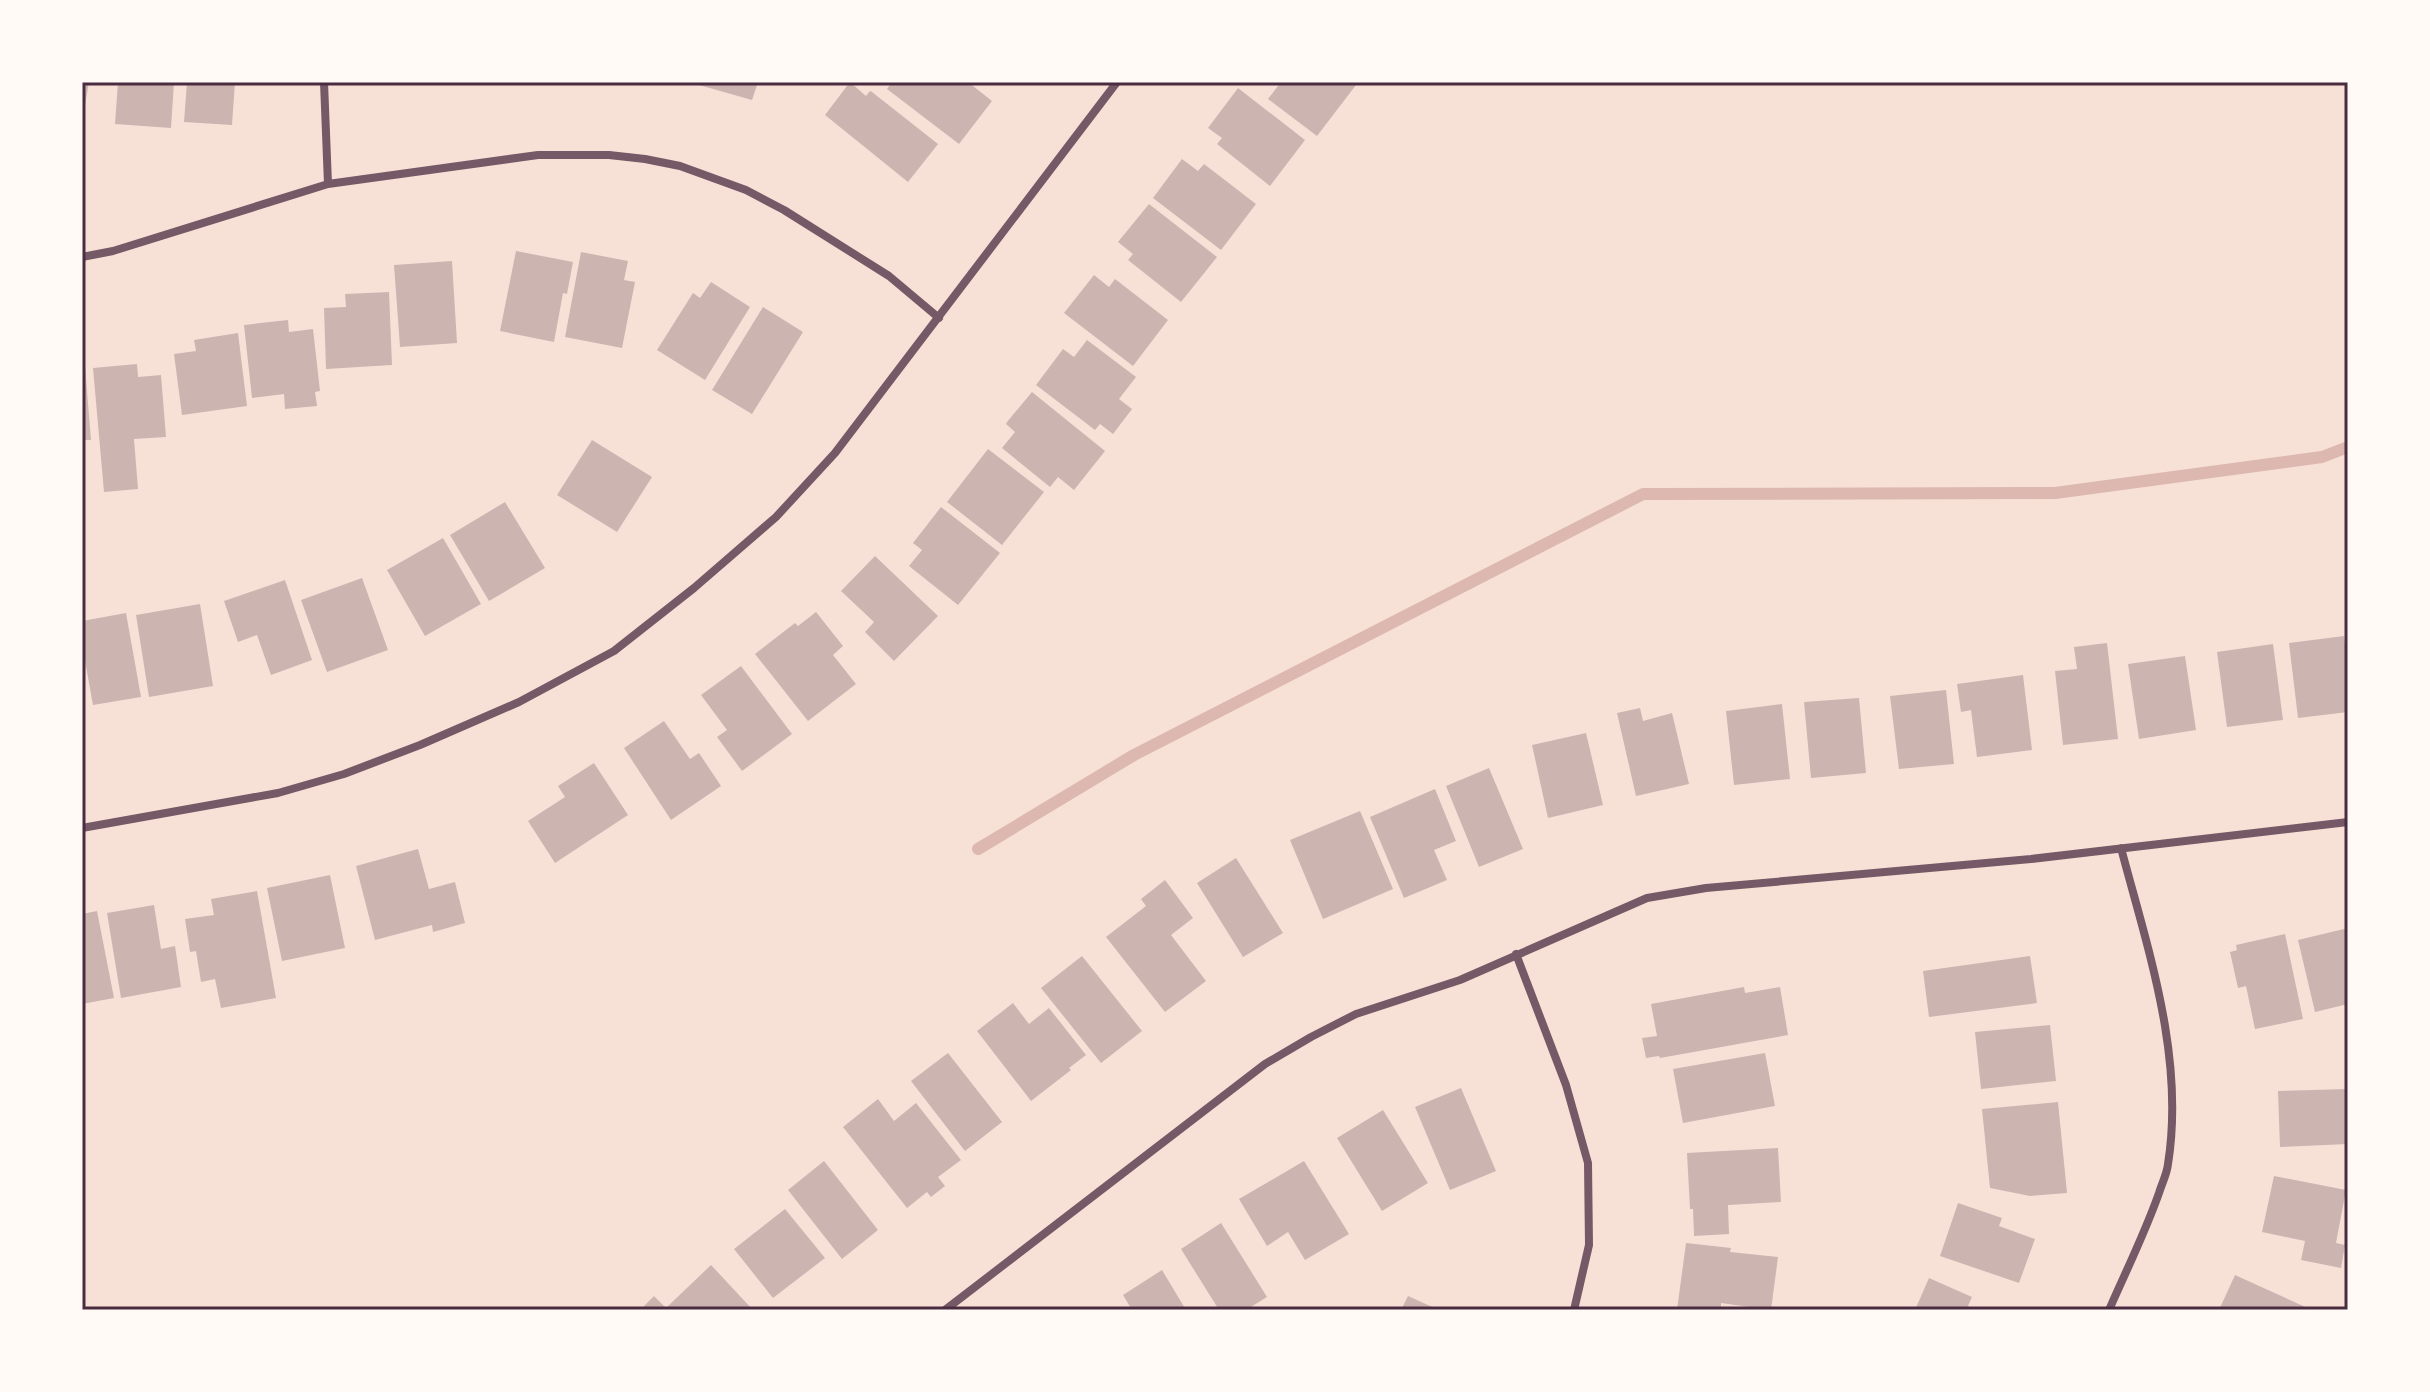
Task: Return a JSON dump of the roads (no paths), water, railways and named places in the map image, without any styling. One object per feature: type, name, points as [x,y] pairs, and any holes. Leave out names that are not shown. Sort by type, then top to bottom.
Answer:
[{"type":"street","points":[[324,82],[328,184]]},
{"type":"street","points":[[82,828],[278,793],[344,774],[519,702],[614,651],[694,588],[776,517],[835,453],[1117,82]]},
{"type":"street","points":[[82,257],[113,251],[328,184],[538,155],[609,155],[680,166],[746,190],[784,210],[889,276],[939,318]]},
{"type":"street","points":[[945,1310],[1265,1064],[1311,1037],[1356,1014],[1460,980],[1647,898],[1706,888],[2031,859],[2348,822]]},
{"type":"street","points":[[2109,1310],[2150,1219],[2168,1166],[2173,1097],[2163,1009],[2121,848]]},
{"type":"street","points":[[1516,954],[1566,1085],[1588,1163],[1589,1245],[1574,1310]]},
{"type":"waterway","points":[[978,849],[1134,755],[1643,494],[2055,493],[2322,457],[2348,447]]}]
